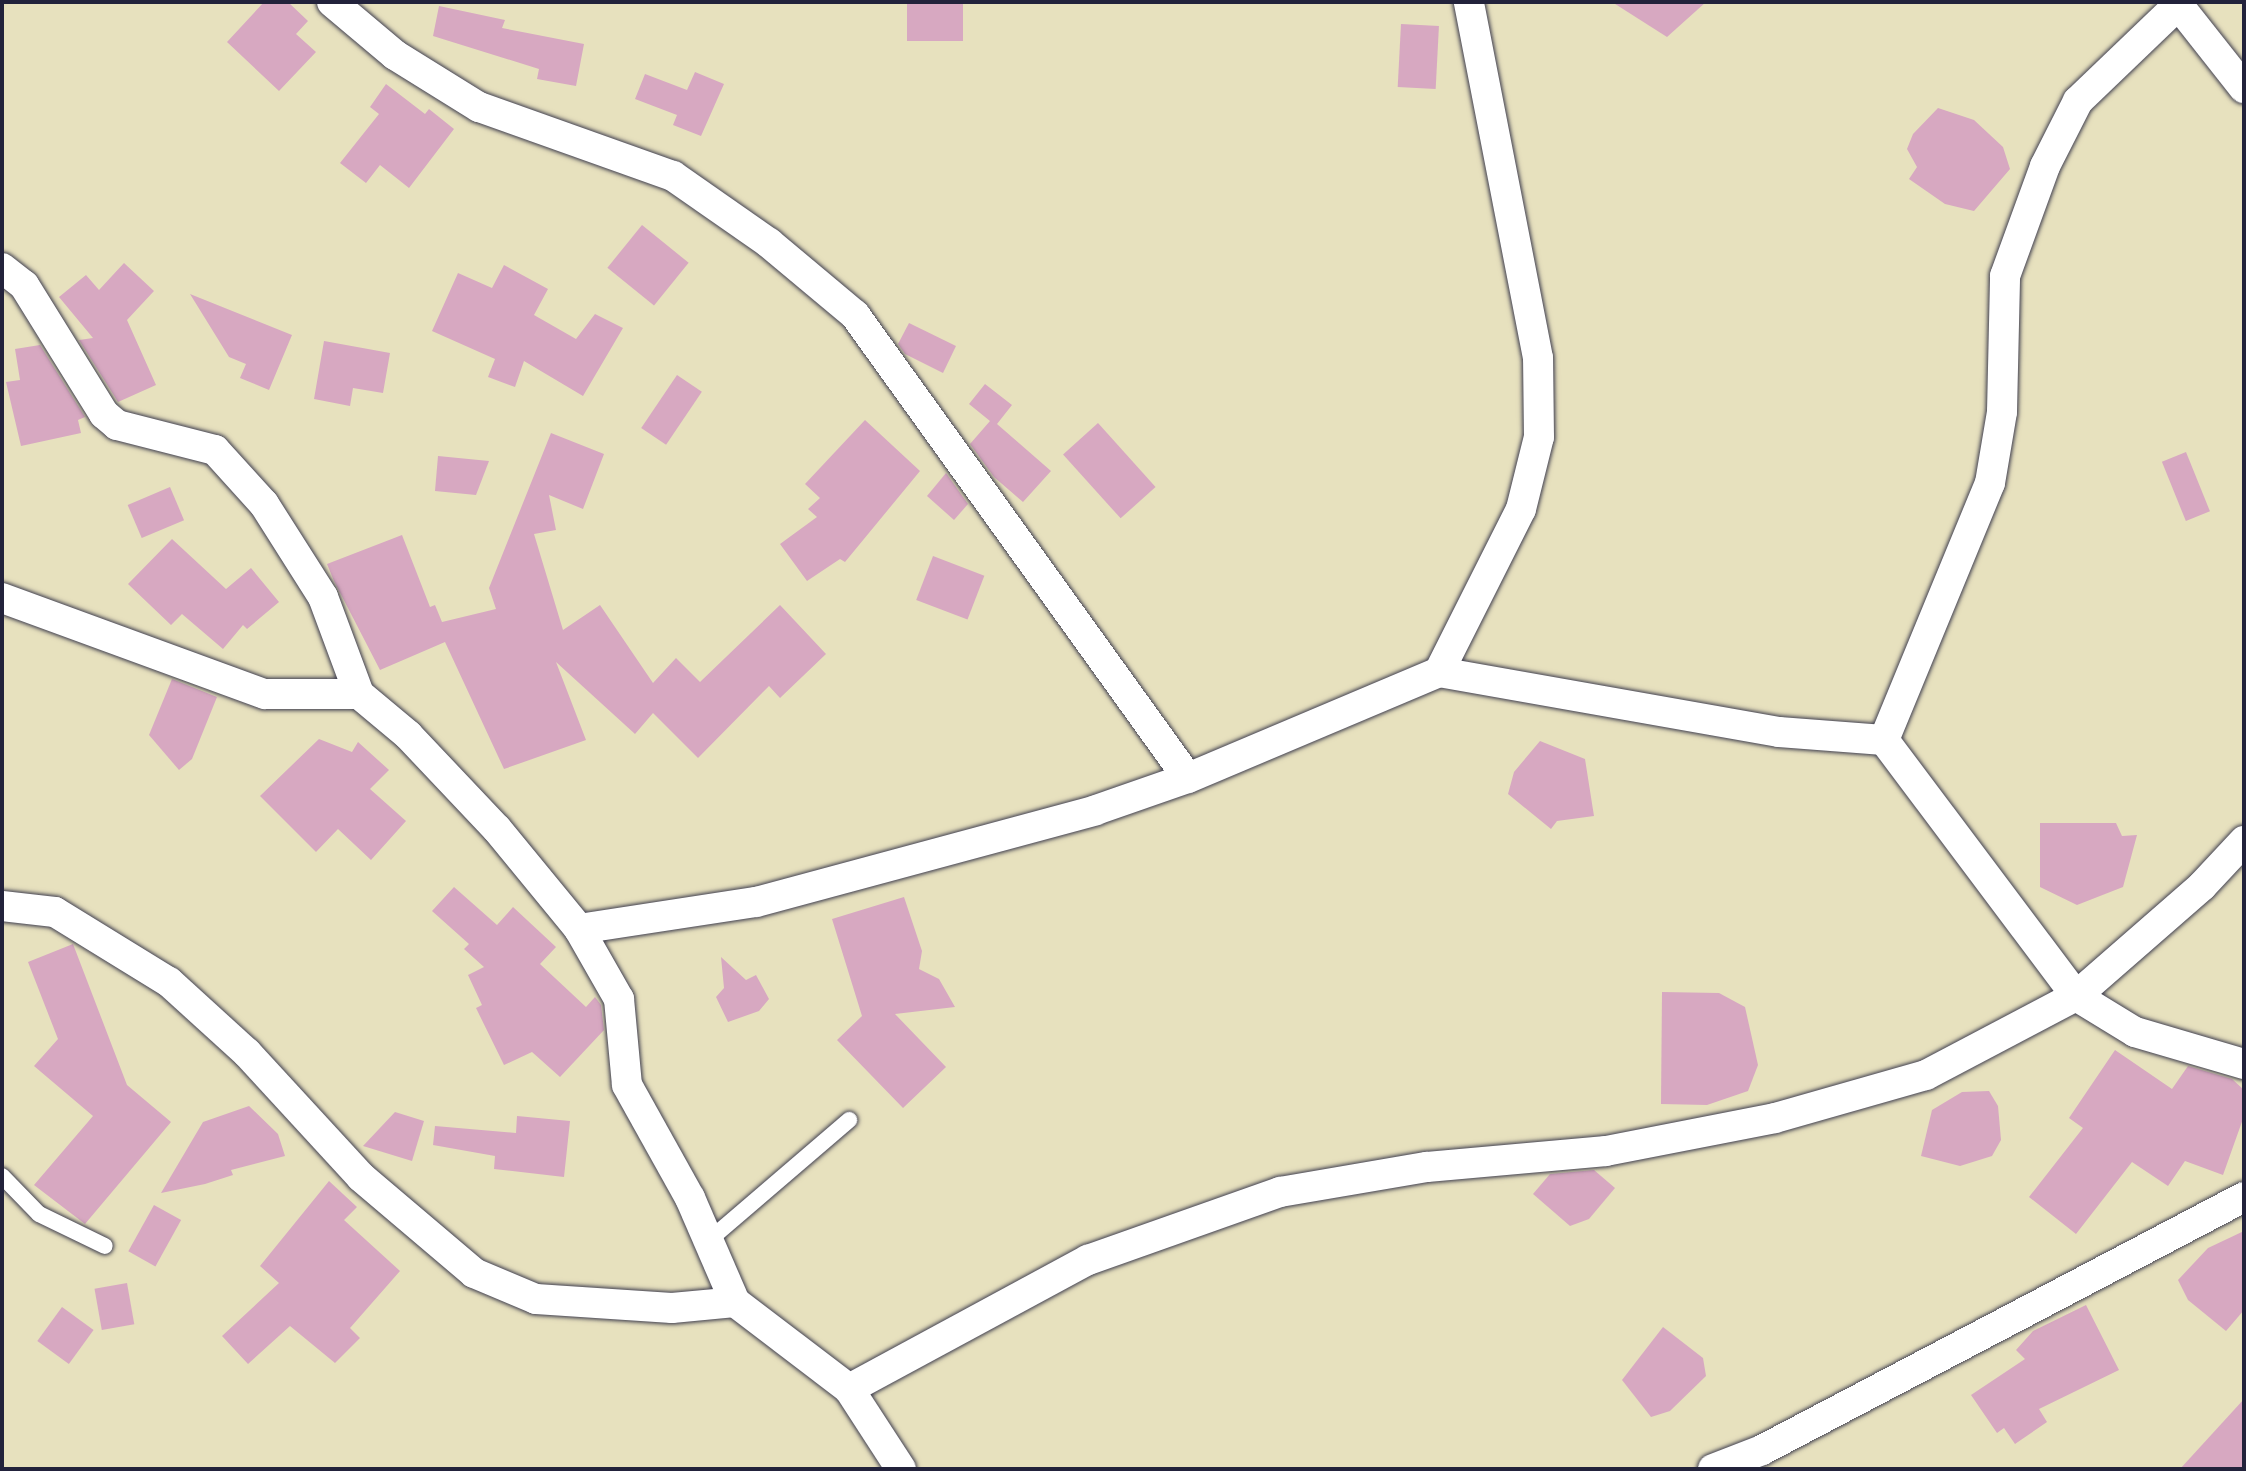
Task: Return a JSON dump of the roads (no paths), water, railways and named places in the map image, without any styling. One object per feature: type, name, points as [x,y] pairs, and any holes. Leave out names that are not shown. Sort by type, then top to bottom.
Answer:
[{"type":"street","points":[[332,2],[395,55],[479,107],[673,176],[769,243],[855,315],[1188,778]]},
{"type":"street","points":[[1439,672],[1521,509],[1539,437],[1538,358],[1469,2]]},
{"type":"street","points":[[1884,740],[1990,483],[2002,412],[2005,276],[2045,166],[2078,101],[2177,4],[2244,88]]},
{"type":"street","points":[[2,268],[24,285],[104,414],[117,425],[215,450],[264,504],[323,597],[359,694],[408,735],[487,819],[579,929],[619,999],[627,1085],[708,1241],[735,1302],[849,1389],[901,1469]]},
{"type":"street","points":[[2,598],[265,694],[359,694]]},
{"type":"street","points":[[579,929],[756,902],[1096,810],[1188,778],[1439,672],[1779,732],[1884,740],[2076,996],[2135,1032],[2244,1064]]},
{"type":"street","points":[[849,1389],[1088,1260],[1280,1192],[1427,1167],[1606,1151],[1775,1118],[1926,1075],[2076,996],[2202,886],[2244,841]]},
{"type":"street","points":[[2,906],[55,912],[169,982],[247,1053],[361,1177],[474,1273],[536,1299],[672,1308],[735,1302]]},
{"type":"street","points":[[1713,1469],[1762,1450],[2244,1197]]},
{"type":"lane","points":[[708,1241],[849,1120]]},
{"type":"lane","points":[[2,1176],[39,1214],[105,1246]]}]
